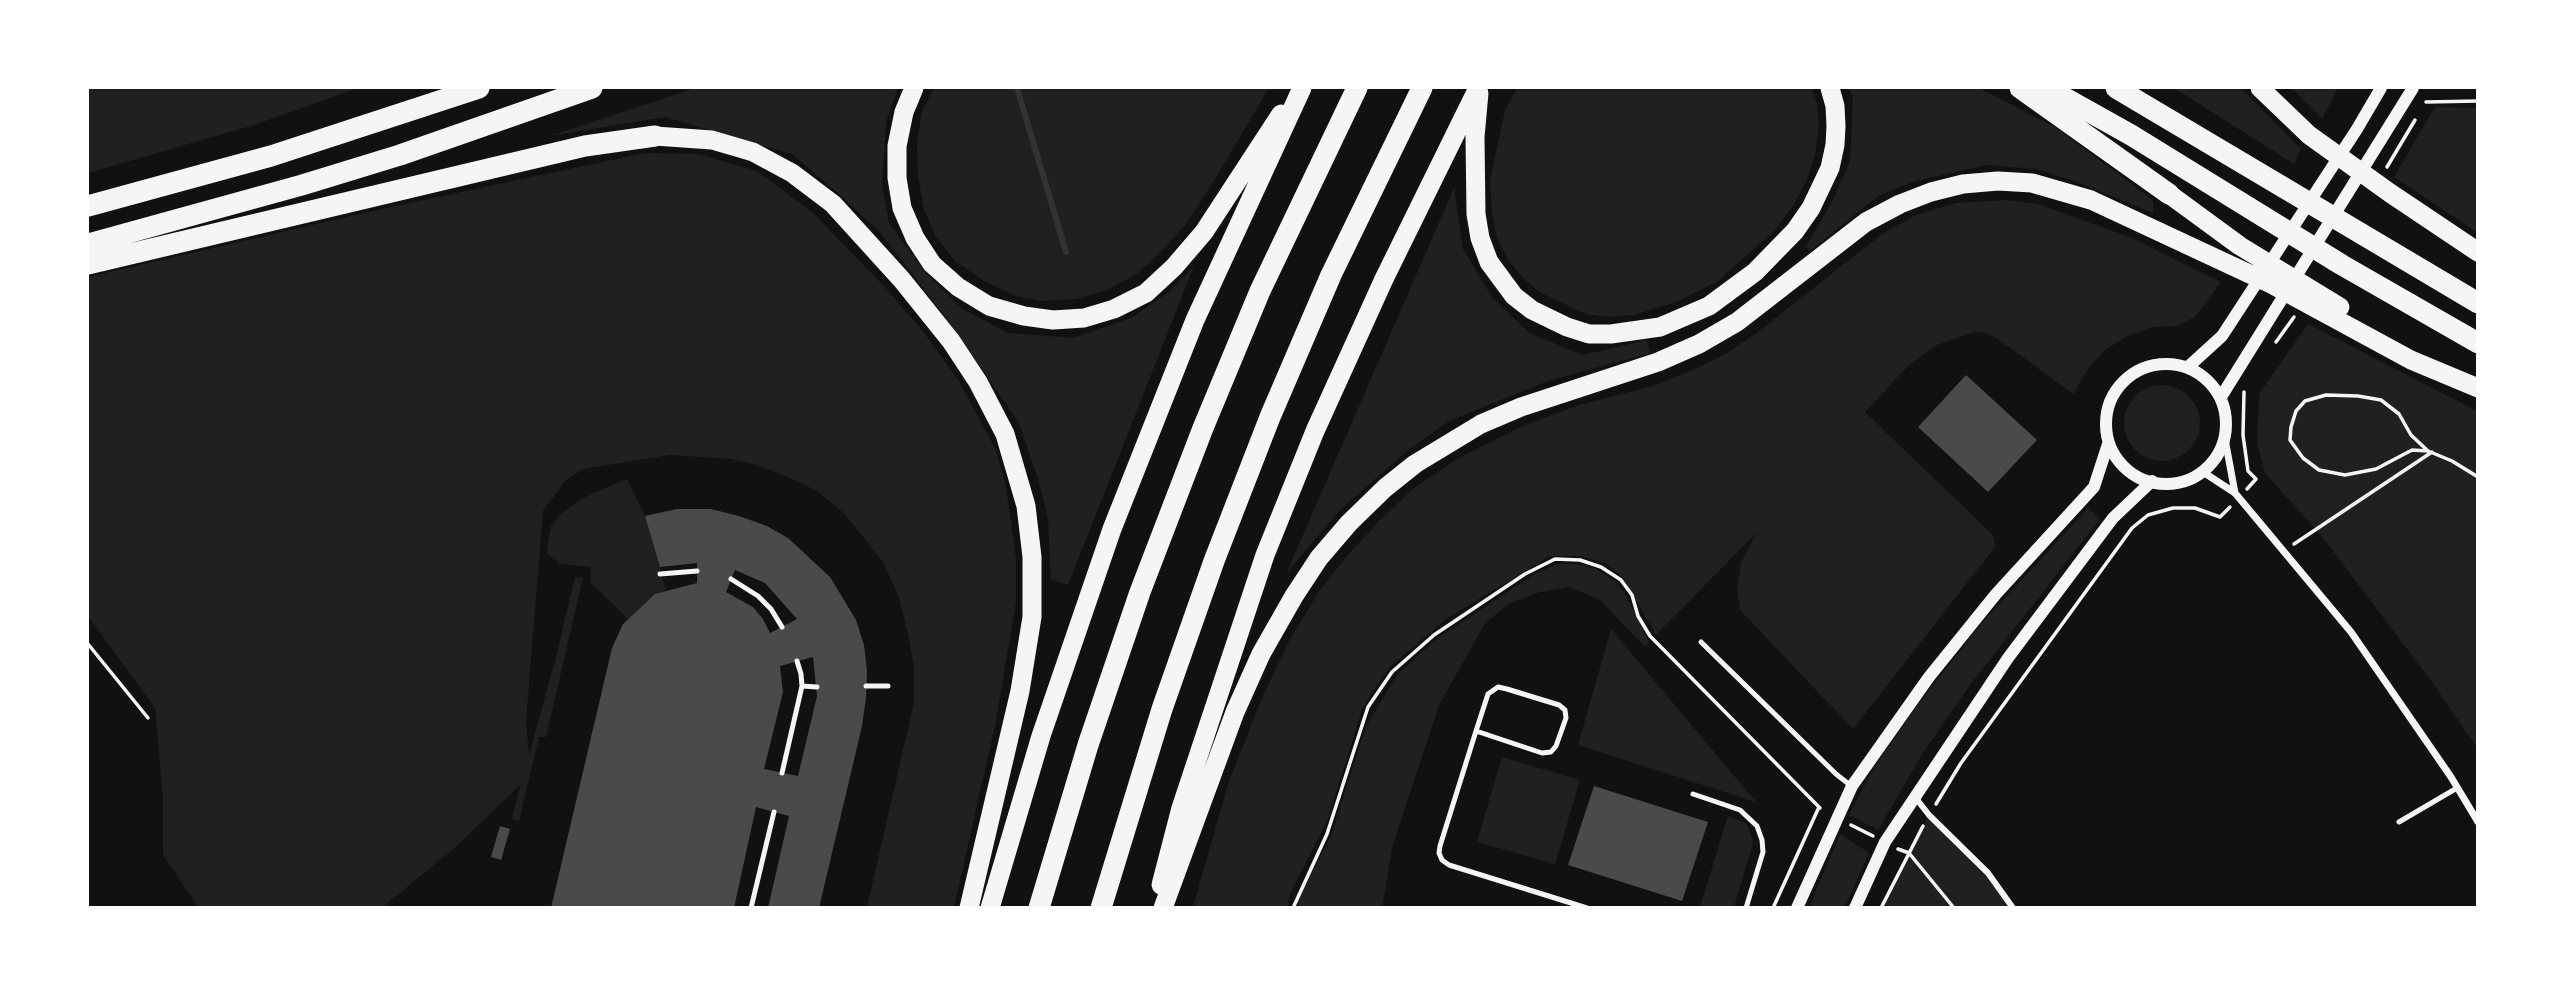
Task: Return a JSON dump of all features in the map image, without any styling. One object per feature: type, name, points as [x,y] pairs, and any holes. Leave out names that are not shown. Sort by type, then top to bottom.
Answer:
[{"type":"highway","points":[[371,124],[442,88]]},
{"type":"highway","points":[[88,206],[258,159],[479,88]]},
{"type":"highway","points":[[88,244],[400,155],[592,88]]},
{"type":"highway","points":[[914,88],[904,112],[897,146],[897,178],[902,208],[915,238],[932,264],[958,287],[989,306],[1024,316],[1053,320],[1084,318],[1114,309],[1146,293],[1174,267],[1204,232],[1265,134],[1301,88]]},
{"type":"highway","points":[[990,908],[1053,699],[1121,505],[1195,320],[1301,88]]},
{"type":"highway","points":[[1039,908],[1118,656],[1198,441],[1260,291],[1357,88]]},
{"type":"highway","points":[[1101,908],[1161,709],[1214,561],[1270,417],[1331,275],[1422,88]]},
{"type":"highway","points":[[1478,88],[1475,137],[1476,214],[1480,238],[1489,262],[1514,296],[1532,310],[1589,334],[1611,334],[1660,327],[1709,306],[1755,272],[1796,231],[1811,208],[1830,168],[1836,126],[1835,106],[1830,88]]},
{"type":"highway","points":[[1155,908],[1181,808],[1265,555],[1315,431],[1402,242],[1478,88]]},
{"type":"highway","points":[[2020,88],[2323,304],[2411,360],[2477,387]]},
{"type":"highway","points":[[2047,88],[2131,135],[2342,265],[2477,343]]},
{"type":"highway","points":[[2116,88],[2477,303]]},
{"type":"highway","points":[[2260,88],[2309,135],[2477,251]]},
{"type":"highway","points":[[88,264],[585,145],[655,136],[712,140],[753,152],[792,173],[833,204],[902,279],[951,341],[978,382],[1005,434],[1026,506],[1032,557],[1032,617],[1022,681],[969,908]]},
{"type":"highway","points":[[1163,908],[1235,712],[1261,654],[1319,558],[1349,523],[1385,488],[1445,444],[1481,424],[1521,407],[1658,362],[1699,344],[1737,322],[1866,222],[1931,192],[1963,184],[1998,181],[2032,183],[2091,200],[2230,265],[2323,304]]},
{"type":"street","points":[[2188,367],[2222,336],[2234,319],[2381,88]]},
{"type":"street","points":[[2221,397],[2413,88]]},
{"type":"street","points":[[2225,439],[2214,460],[2203,472],[2180,483],[2152,481],[2128,472],[2113,455],[2108,444],[2105,423],[2110,399],[2126,378],[2146,366],[2170,363],[2188,367],[2206,377],[2221,397],[2226,416],[2225,439],[2236,496]]},
{"type":"street","points":[[1797,908],[1852,786],[1929,677],[1970,625],[2094,487],[2108,444]]},
{"type":"street","points":[[2203,472],[2236,496],[2351,632],[2458,788],[2477,822]]},
{"type":"street","points":[[1855,908],[1885,842],[2008,658],[2105,529],[2152,481]]},
{"type":"street","points":[[1915,797],[1929,815],[1988,873],[2013,908]]},
{"type":"lane","points":[[660,574],[696,571]]},
{"type":"lane","points":[[731,579],[758,596],[771,609],[782,627]]},
{"type":"lane","points":[[1701,642],[1836,774],[1852,786]]},
{"type":"lane","points":[[782,773],[802,686],[802,674],[797,662]]},
{"type":"lane","points":[[802,686],[817,687]]},
{"type":"lane","points":[[866,686],[888,686]]},
{"type":"lane","points":[[1476,731],[1542,753],[1551,752],[1556,746],[1566,718],[1565,710],[1559,705],[1498,687],[1488,694],[1476,731],[1440,845],[1442,860],[1449,865],[1587,908]]},
{"type":"lane","points":[[2399,822],[2458,788]]},
{"type":"lane","points":[[1693,794],[1740,810],[1757,826],[1763,852],[1746,908]]},
{"type":"lane","points":[[751,908],[774,812]]},
{"type":"path","points":[[2384,171],[2429,95]]},
{"type":"path","points":[[2426,102],[2477,101]]},
{"type":"path","points":[[2269,351],[2297,314]]},
{"type":"path","points":[[1881,908],[1929,815],[1961,763],[2132,528],[2148,515],[2172,508],[2195,508],[2220,517],[2236,496],[2256,480],[2248,471],[2244,435],[2244,390]]},
{"type":"path","points":[[2430,451],[2412,450],[2376,469],[2345,475],[2319,470],[2303,458],[2290,440],[2291,427],[2296,411],[2305,401],[2326,395],[2381,400],[2399,414],[2412,435],[2430,451],[2477,477]]},
{"type":"path","points":[[2283,551],[2402,474],[2430,451]]},
{"type":"path","points":[[1293,908],[1327,834],[1368,707],[1392,671],[1434,635],[1525,574],[1555,559],[1580,560],[1601,567],[1621,580],[1632,595],[1650,636],[1827,812]]},
{"type":"path","points":[[88,644],[148,718]]},
{"type":"path","points":[[1773,908],[1819,807]]},
{"type":"path","points":[[1848,823],[1878,839]]},
{"type":"path","points":[[1900,849],[1909,853],[1954,908]]},
{"type":"shaded area","points":[[88,88],[358,88],[254,125],[88,173]]},
{"type":"shaded area","points":[[695,88],[898,88],[886,122],[882,186],[889,223],[924,271],[961,308],[1008,333],[1073,338],[1131,318],[1169,292],[1194,266],[1068,585],[1051,580],[1048,518],[1019,423],[945,316],[879,231],[840,195],[792,154],[665,117],[550,136]]},
{"type":"shaded area","points":[[934,88],[1269,88],[1186,224],[1161,252],[1137,274],[1107,290],[1076,299],[1044,301],[1016,296],[984,281],[955,261],[936,237],[924,210],[918,176],[917,144],[922,111]]},
{"type":"shaded area","points":[[1517,88],[1812,88],[1819,125],[1815,154],[1807,180],[1775,230],[1718,281],[1676,302],[1634,315],[1607,317],[1586,314],[1539,292],[1509,261],[1497,238],[1490,180],[1505,110]]},
{"type":"shaded area","points":[[1849,88],[1979,88],[2055,127],[2153,200],[2153,213],[2074,181],[2036,169],[1986,165],[1912,182],[1878,196],[1810,251],[1806,247],[1834,198],[1850,161],[1853,98]]},
{"type":"shaded area","points":[[2174,88],[2241,88],[2301,149],[2294,164]]},
{"type":"shaded area","points":[[2292,88],[2338,88],[2322,119]]},
{"type":"shaded area","points":[[2435,107],[2477,108],[2477,232],[2394,177]]},
{"type":"shaded area","points":[[645,153],[698,154],[757,171],[813,213],[922,330],[959,381],[996,450],[1006,487],[1016,558],[1016,602],[996,721],[954,907],[867,907],[914,702],[914,667],[908,634],[899,597],[883,562],[844,513],[817,491],[758,465],[731,459],[670,455],[583,469],[565,481],[543,511],[526,721],[529,755],[575,577],[583,578],[546,737],[539,737],[519,821],[512,818],[521,784],[459,844],[383,907],[198,907],[163,855],[163,798],[155,708],[88,616],[88,277],[377,210]]},
{"type":"shaded area","points":[[1454,188],[1463,249],[1492,297],[1529,333],[1583,355],[1647,340],[1650,353],[1548,381],[1449,421],[1408,450],[1341,509],[1286,574]]},
{"type":"shaded area","points":[[2006,200],[2038,204],[2132,238],[2221,282],[2195,317],[2177,326],[2153,327],[2125,337],[2104,351],[2088,369],[2073,394],[1998,339],[1985,333],[1974,332],[1937,345],[1909,365],[1865,412],[1993,535],[1995,547],[1853,729],[1740,610],[1737,590],[1741,562],[1757,532],[1656,635],[1624,579],[1607,564],[1581,556],[1550,556],[1446,619],[1392,665],[1376,686],[1362,710],[1328,819],[1290,894],[1287,907],[1193,907],[1229,781],[1261,700],[1289,641],[1320,590],[1347,556],[1415,487],[1457,459],[1525,425],[1579,405],[1653,386],[1729,352],[1882,234],[1916,215],[1956,203]]},
{"type":"shaded area","points":[[2308,324],[2477,411],[2477,748],[2432,682],[2320,534],[2265,473],[2257,444],[2259,394]]},
{"type":"shaded area","points":[[2155,385],[2169,385],[2183,391],[2194,402],[2200,423],[2197,438],[2189,450],[2169,461],[2155,461],[2141,455],[2130,444],[2124,430],[2124,416],[2130,402],[2141,391]]},
{"type":"shaded area","points":[[627,479],[645,516],[660,574],[667,590],[655,594],[628,619],[590,582],[591,567],[560,564],[548,554],[547,546],[551,526],[563,512],[585,497]]},
{"type":"shaded area","points":[[2088,508],[2100,519],[1970,685],[1923,753],[1878,830],[1849,815],[1875,766],[1923,698],[1982,623]]},
{"type":"shaded area","points":[[1558,564],[1577,564],[1596,569],[1615,581],[1625,594],[1649,642],[1645,647],[1600,600],[1569,587],[1536,593],[1509,604],[1485,623],[1439,705],[1393,844],[1382,907],[1298,908],[1300,896],[1331,836],[1366,726],[1397,675],[1435,640],[1536,573]]},
{"type":"shaded area","points":[[1611,629],[1756,802],[1578,745]]},
{"type":"shaded area","points":[[1502,757],[1580,780],[1555,864],[1477,842]]},
{"type":"shaded area","points":[[1929,815],[1988,873],[2013,908],[1881,908]]},
{"type":"shaded area","points":[[1728,816],[1746,823],[1753,840],[1734,907],[1700,907]]},
{"type":"shaded area","points":[[1840,834],[1869,853],[1845,907],[1809,907]]},
{"type":"building","points":[[1966,375],[2037,440],[1988,492],[1918,427]]},
{"type":"building","points":[[677,509],[711,509],[767,526],[788,538],[830,577],[856,620],[864,645],[866,698],[862,726],[819,908],[768,908],[789,816],[756,807],[734,908],[551,908],[612,648],[623,624],[655,594],[697,583],[697,563],[660,567],[645,516]],"holes":[[[735,570],[765,583],[797,619],[770,633],[753,607],[726,592]],[[813,657],[817,696],[798,776],[764,769],[783,692],[780,666]]]},
{"type":"building","points":[[1594,786],[1708,822],[1682,901],[1568,865]]},
{"type":"building","points":[[500,826],[510,829],[501,860],[491,857]]},
{"type":"waterway","points":[[1017,88],[1066,252]]}]
